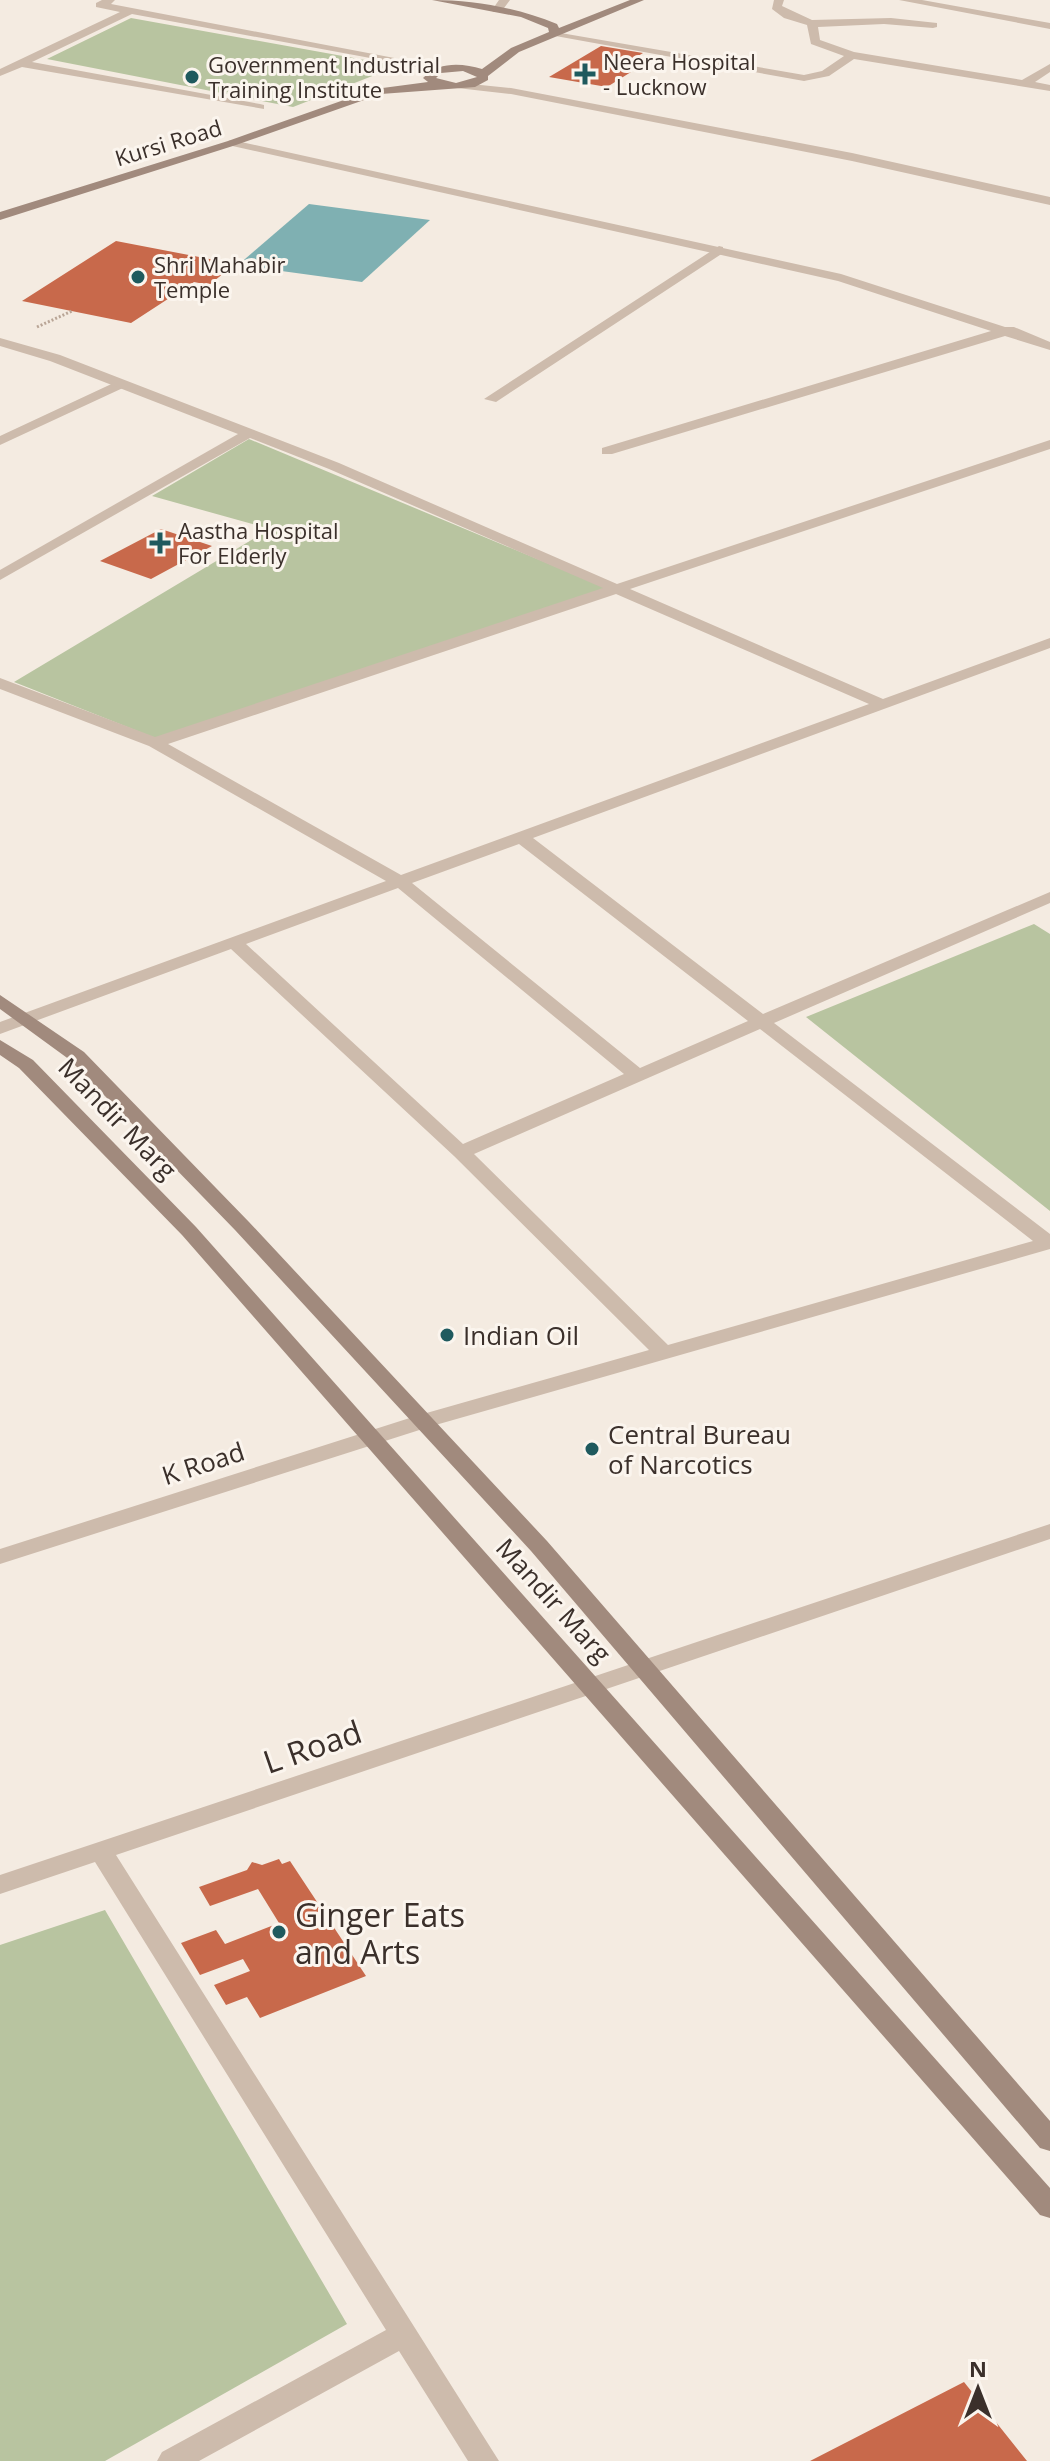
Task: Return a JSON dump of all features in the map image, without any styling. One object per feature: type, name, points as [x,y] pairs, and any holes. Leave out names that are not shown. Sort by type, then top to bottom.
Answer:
[{"type":"main road","points":[[437,0],[523,14],[553,26],[555,35]]},
{"type":"main road","points":[[379,91],[515,50],[639,0]]},
{"type":"main road","points":[[461,86],[483,76],[515,50]]},
{"type":"main road","points":[[450,68],[483,76]]},
{"type":"main road","points":[[430,76],[431,80],[440,84]]},
{"type":"main road","name":"Kursi Road","points":[[0,216],[232,143],[379,91],[440,84],[461,86]]},
{"type":"main road","points":[[0,1000],[77,1056],[242,1226],[424,1421],[539,1546],[1050,2140]]},
{"type":"main road","name":"Mandir Marg","points":[[0,1046],[26,1064],[189,1231],[1050,2207]]},
{"type":"street","points":[[110,0],[100,5],[450,68]]},
{"type":"street","points":[[497,10],[505,0]]},
{"type":"street","points":[[779,0],[776,7],[791,19],[812,25],[880,20],[933,25]]},
{"type":"street","points":[[904,0],[1050,26]]},
{"type":"street","points":[[0,73],[130,11]]},
{"type":"street","points":[[812,25],[815,42],[852,55],[1050,88]]},
{"type":"street","points":[[555,35],[804,78],[825,74],[852,55]]},
{"type":"street","points":[[21,63],[260,107]]},
{"type":"street","points":[[1024,84],[1050,67]]},
{"type":"street","points":[[483,76],[511,91]]},
{"type":"street","points":[[461,86],[511,91],[852,157],[1050,201]]},
{"type":"street","points":[[232,143],[841,278],[1009,330],[1050,346]]},
{"type":"street","points":[[1031,196],[1050,189]]},
{"type":"street","points":[[491,399],[719,250]]},
{"type":"street","points":[[607,451],[1009,330]]},
{"type":"street","points":[[0,342],[120,384],[349,472],[884,705]]},
{"type":"street","points":[[3,437],[120,384]]},
{"type":"street","points":[[0,576],[249,433]]},
{"type":"street","points":[[155,743],[1050,444]]},
{"type":"street","points":[[0,1028],[1050,643]]},
{"type":"street","points":[[0,683],[155,743],[401,882],[638,1076]]},
{"type":"street","points":[[522,838],[1050,1242]]},
{"type":"street","points":[[461,1152],[1048,900]]},
{"type":"street","points":[[235,943],[461,1152],[664,1353]]},
{"type":"street","name":"K Road","points":[[0,1557],[424,1421],[1050,1242]]},
{"type":"street","name":"L Road","points":[[0,1885],[1050,1531]]},
{"type":"street","points":[[101,1851],[484,2461]]},
{"type":"street","points":[[172,2461],[404,2334]]},
{"type":"green space","points":[[131,18],[398,66],[293,107],[47,59]]},
{"type":"green space","points":[[249,439],[607,588],[155,738],[14,682],[270,529],[152,496]]},
{"type":"green space","points":[[1034,924],[1050,934],[1050,1211],[806,1017]]},
{"type":"green space","points":[[105,1910],[347,2324],[105,2461],[0,2461],[0,1945]]},
{"type":"water","points":[[309,204],[430,220],[362,282],[238,265]]},
{"type":"building","points":[[601,46],[643,53],[617,69],[631,72],[607,87],[549,77]]},
{"type":"building","name":"Shri Mahabir Temple","points":[[116,241],[220,261],[209,269],[224,273],[209,285],[194,282],[131,323],[22,301]]},
{"type":"building","points":[[161,529],[212,546],[151,579],[100,561]]},
{"type":"building","points":[[279,1859],[282,1864],[290,1861],[366,1976],[260,2018],[247,1997],[226,2005],[214,1985],[250,1971],[243,1959],[200,1975],[181,1943],[216,1930],[225,1944],[279,1923],[258,1889],[210,1906],[199,1887],[247,1870],[252,1862],[262,1865]]},
{"type":"building","points":[[964,2382],[1027,2461],[810,2461]]},
{"type":"place","name":"Neera Hospital - Lucknow","points":[[585,74]]},
{"type":"place","name":"Government Industrial Training Institute","points":[[192,77]]},
{"type":"place","name":"Shri Mahabir Temple","points":[[138,277]]},
{"type":"place","name":"Aastha Hospital For Elderly","points":[[160,543]]},
{"type":"place","name":"Indian Oil","points":[[447,1335]]},
{"type":"place","name":"Central Bureau of Narcotics","points":[[592,1449]]},
{"type":"place","name":"Ginger Eats and Arts","points":[[279,1932]]}]
